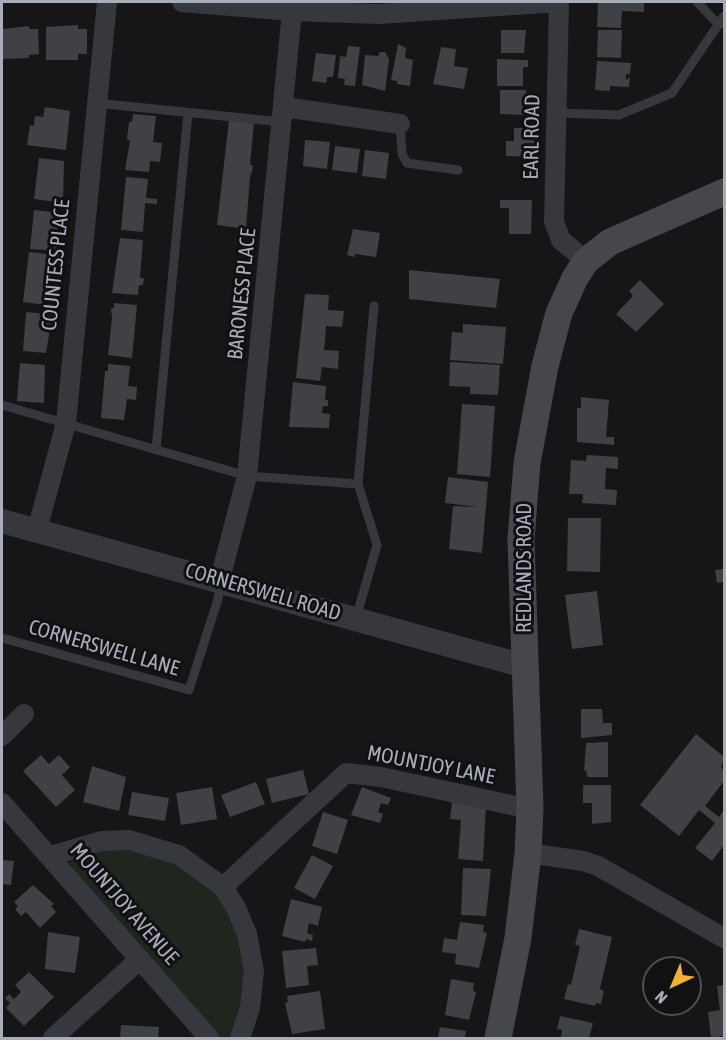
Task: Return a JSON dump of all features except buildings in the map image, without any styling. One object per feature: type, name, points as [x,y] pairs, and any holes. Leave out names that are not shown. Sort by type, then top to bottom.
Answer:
[{"type":"main road","name":"REDLANDS ROAD","points":[[498,1038],[518,938],[528,853],[530,809],[521,549],[527,463],[545,366],[560,313],[586,261],[610,242],[724,192]]},
{"type":"street","name":"COUNTESS PLACE","points":[[37,530],[66,423],[106,2]]},
{"type":"street","points":[[182,2],[292,11],[380,14],[453,6],[559,2]]},
{"type":"street","name":"EARL ROAD","points":[[559,2],[554,222],[561,240],[586,261]]},
{"type":"street","name":"BARONESS PLACE","points":[[220,579],[247,476],[292,11]]},
{"type":"street","points":[[283,114],[400,124]]},
{"type":"street","name":"CORNERSWELL ROAD","points":[[2,520],[220,579],[524,666]]},
{"type":"street","points":[[2,736],[24,714]]},
{"type":"street","name":"MOUNTJOY LANE","points":[[223,887],[346,773],[381,777],[530,809]]},
{"type":"street","name":"MOUNTJOY AVENUE","points":[[2,806],[51,856],[209,1038]]},
{"type":"street","points":[[51,856],[101,841],[129,840],[179,855],[223,887],[236,908],[247,934],[255,971],[250,1008],[240,1038]]},
{"type":"street","points":[[528,853],[583,861],[598,866],[724,938]]},
{"type":"street","points":[[53,1038],[140,959]]},
{"type":"lane","points":[[698,2],[718,25]]},
{"type":"lane","points":[[557,113],[619,115],[672,93],[724,16]]},
{"type":"lane","points":[[96,103],[188,113],[283,114]]},
{"type":"lane","points":[[156,450],[188,113]]},
{"type":"lane","points":[[400,124],[402,154],[407,163],[458,170]]},
{"type":"lane","points":[[356,618],[377,545],[358,484],[374,306]]},
{"type":"lane","points":[[2,405],[247,476],[358,484]]},
{"type":"lane","name":"CORNERSWELL LANE","points":[[2,638],[189,690],[218,599],[220,579]]},
{"type":"shaded area","points":[[112,848],[151,853],[188,869],[220,897],[238,929],[247,974],[236,1031],[230,1038],[219,1038],[71,868],[69,863],[76,856]]}]
